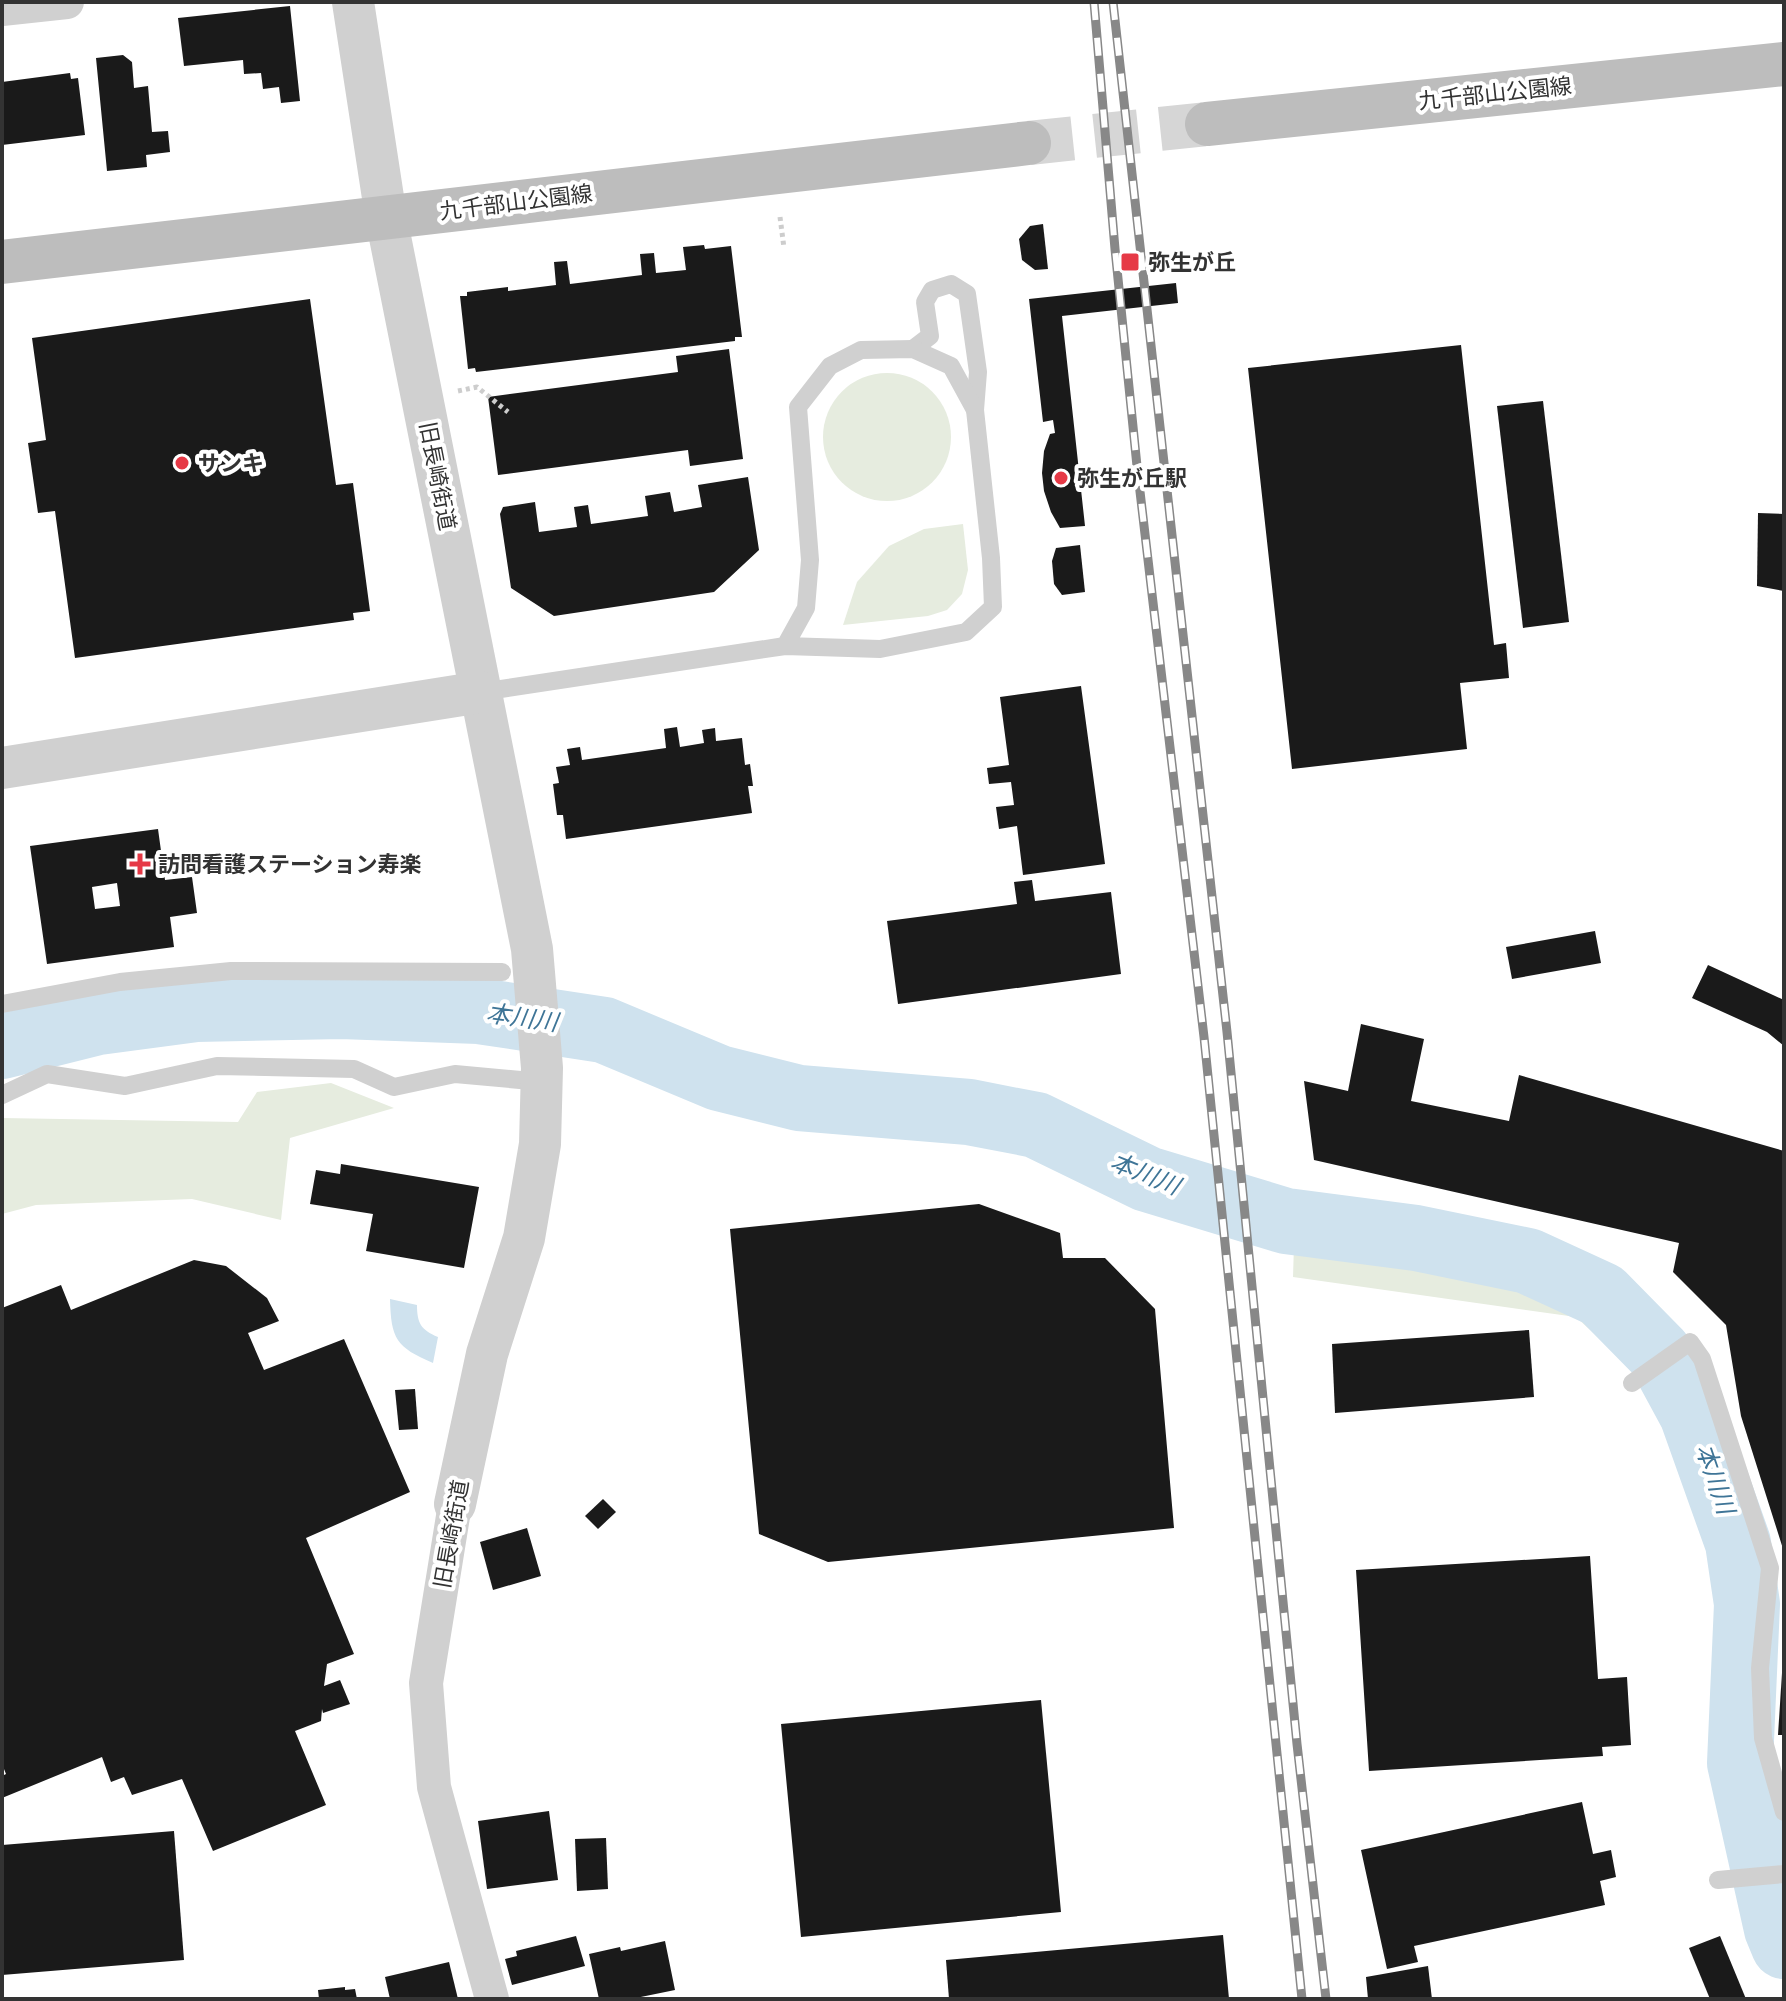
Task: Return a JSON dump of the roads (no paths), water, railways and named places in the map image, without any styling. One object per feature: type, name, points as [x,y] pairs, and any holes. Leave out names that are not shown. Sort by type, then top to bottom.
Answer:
[{"type":"main road","name":"九千部山公園線","points":[[1207,124],[1784,64]]},
{"type":"main road","name":"九千部山公園線","points":[[2,262],[1029,143]]},
{"type":"street","points":[[2,9],[67,2]]},
{"type":"street","name":"旧長崎街道","points":[[353,2],[386,217],[481,692],[517,960],[542,1075],[540,1144],[524,1238],[487,1354],[455,1504],[426,1683],[434,1787],[492,1999]]},
{"type":"street","points":[[2,768],[481,692]]},
{"type":"lane","points":[[481,692],[785,646],[880,649],[966,632],[993,607],[991,558],[975,410],[978,372],[967,294],[951,284],[932,290],[925,302],[930,336],[913,349]]},
{"type":"lane","points":[[785,646],[806,608],[810,560],[798,407],[830,366],[861,350],[913,349],[951,366],[975,410]]},
{"type":"lane","points":[[2,1004],[120,982],[231,971],[517,960]]},
{"type":"lane","points":[[2,1095],[47,1074],[125,1086],[217,1066],[354,1069],[394,1087],[455,1074],[542,1075]]},
{"type":"lane","points":[[1632,1383],[1690,1342],[1702,1359],[1770,1568],[1760,1668],[1763,1738],[1784,1812]]},
{"type":"lane","points":[[1718,1880],[1784,1874]]},
{"type":"water","points":[[390,1299],[417,1305],[421,1325],[438,1337],[433,1363],[411,1352],[398,1340],[392,1324]]},
{"type":"waterway","name":"本川川","points":[[2,1046],[98,1022],[196,1009],[341,1006],[479,1011],[604,1030],[719,1078],[799,1098],[969,1112],[1036,1125],[1147,1179],[1286,1221],[1416,1238],[1528,1261],[1602,1295],[1659,1353],[1692,1414],[1738,1543],[1747,1604],[1740,1763],[1777,1929],[1784,1946]]},
{"type":"tunnel","points":[[1029,143],[1207,124]]},
{"type":"railway","points":[[1094,2],[1137,466],[1204,1037],[1302,1999]]},
{"type":"railway","points":[[1113,2],[1227,1032],[1297,1744],[1326,1999]]},
{"type":"place","name":"弥生が丘","points":[[1130,262]]},
{"type":"place","name":"サンキ","points":[[182,463]]},
{"type":"place","name":"弥生が丘駅","points":[[1061,478]]},
{"type":"place","name":"訪問看護ステーション寿楽","points":[[140,864]]}]
